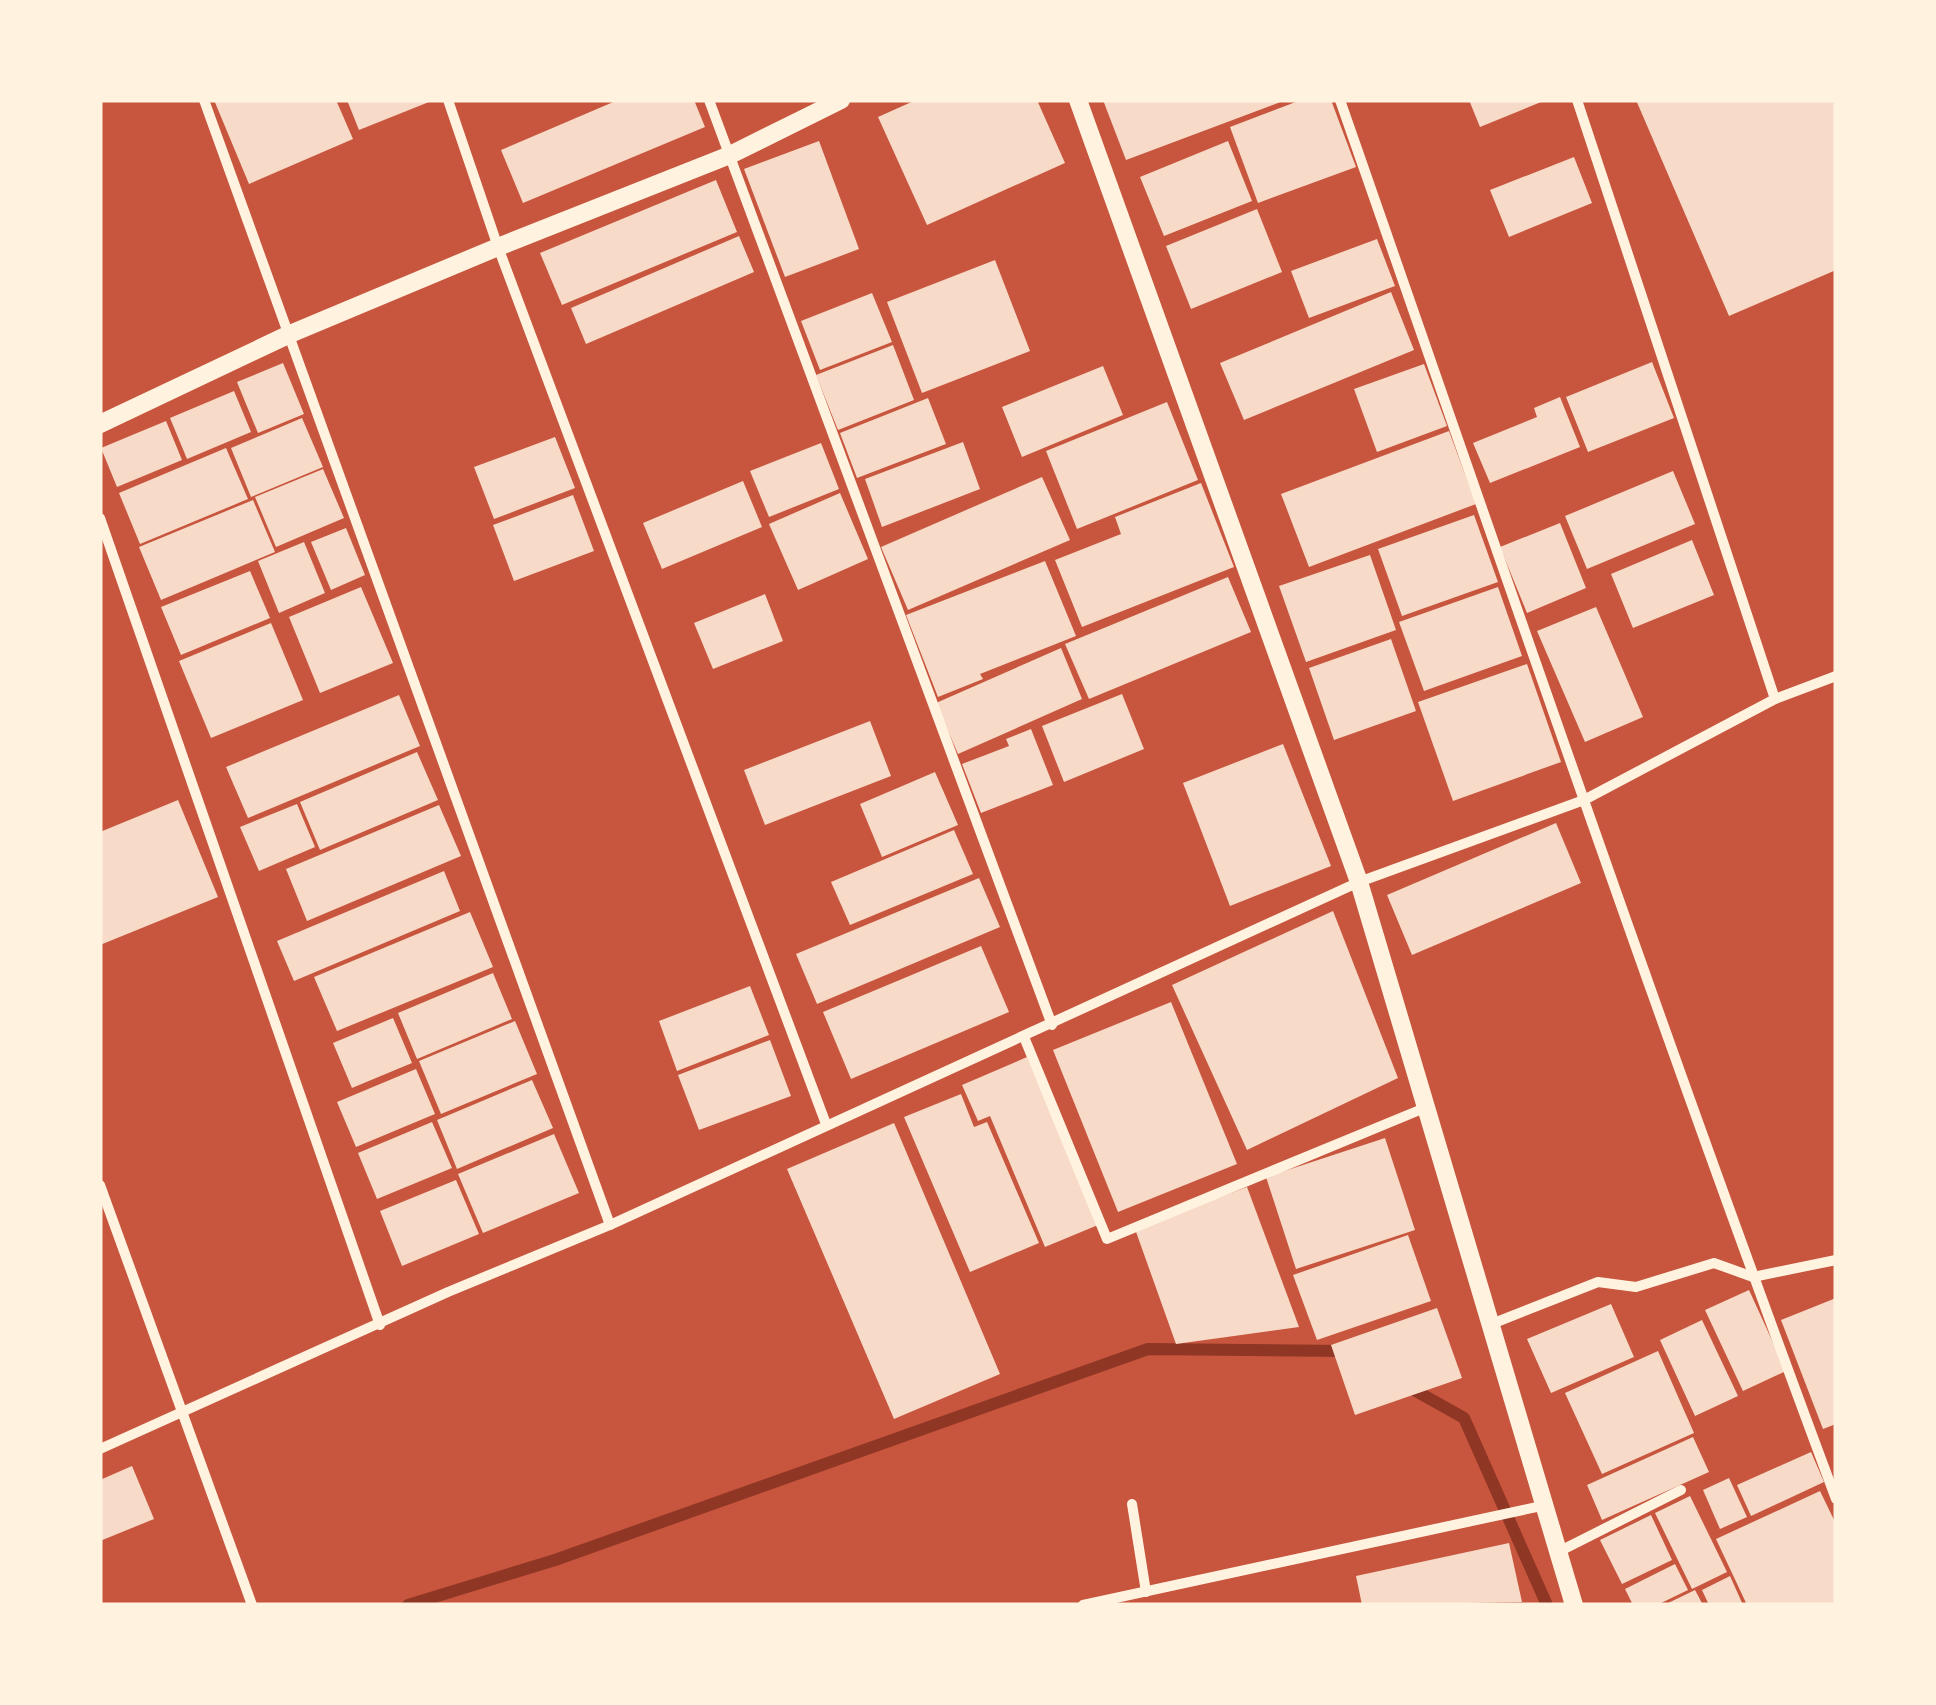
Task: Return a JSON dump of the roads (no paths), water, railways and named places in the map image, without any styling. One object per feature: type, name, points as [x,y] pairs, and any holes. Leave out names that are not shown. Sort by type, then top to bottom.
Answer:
[{"type":"street","points":[[204,100],[610,1225]]},
{"type":"street","points":[[448,100],[498,247],[826,1124]]},
{"type":"street","points":[[709,100],[1052,1025]]},
{"type":"street","points":[[100,424],[290,334],[730,155],[841,100]]},
{"type":"street","points":[[1078,100],[1359,882],[1574,1605]]},
{"type":"street","points":[[1340,100],[1753,1278],[1836,1500]]},
{"type":"street","points":[[1577,100],[1776,699]]},
{"type":"street","points":[[100,518],[380,1325]]},
{"type":"street","points":[[100,1450],[448,1292],[610,1225],[1359,882],[1584,800],[1776,699],[1836,676]]},
{"type":"street","points":[[1024,1037],[1107,1238],[1427,1106]]},
{"type":"street","points":[[100,1185],[252,1605]]},
{"type":"street","points":[[1489,1325],[1598,1282],[1636,1287],[1714,1264],[1753,1278],[1836,1260]]},
{"type":"street","points":[[1560,1551],[1681,1490]]},
{"type":"street","points":[[1132,1504],[1146,1592]]},
{"type":"street","points":[[1083,1605],[1546,1505]]},
{"type":"waterway","points":[[408,1605],[555,1560],[1148,1349],[1346,1351]]},
{"type":"waterway","points":[[1407,1386],[1464,1418],[1547,1605]]}]
